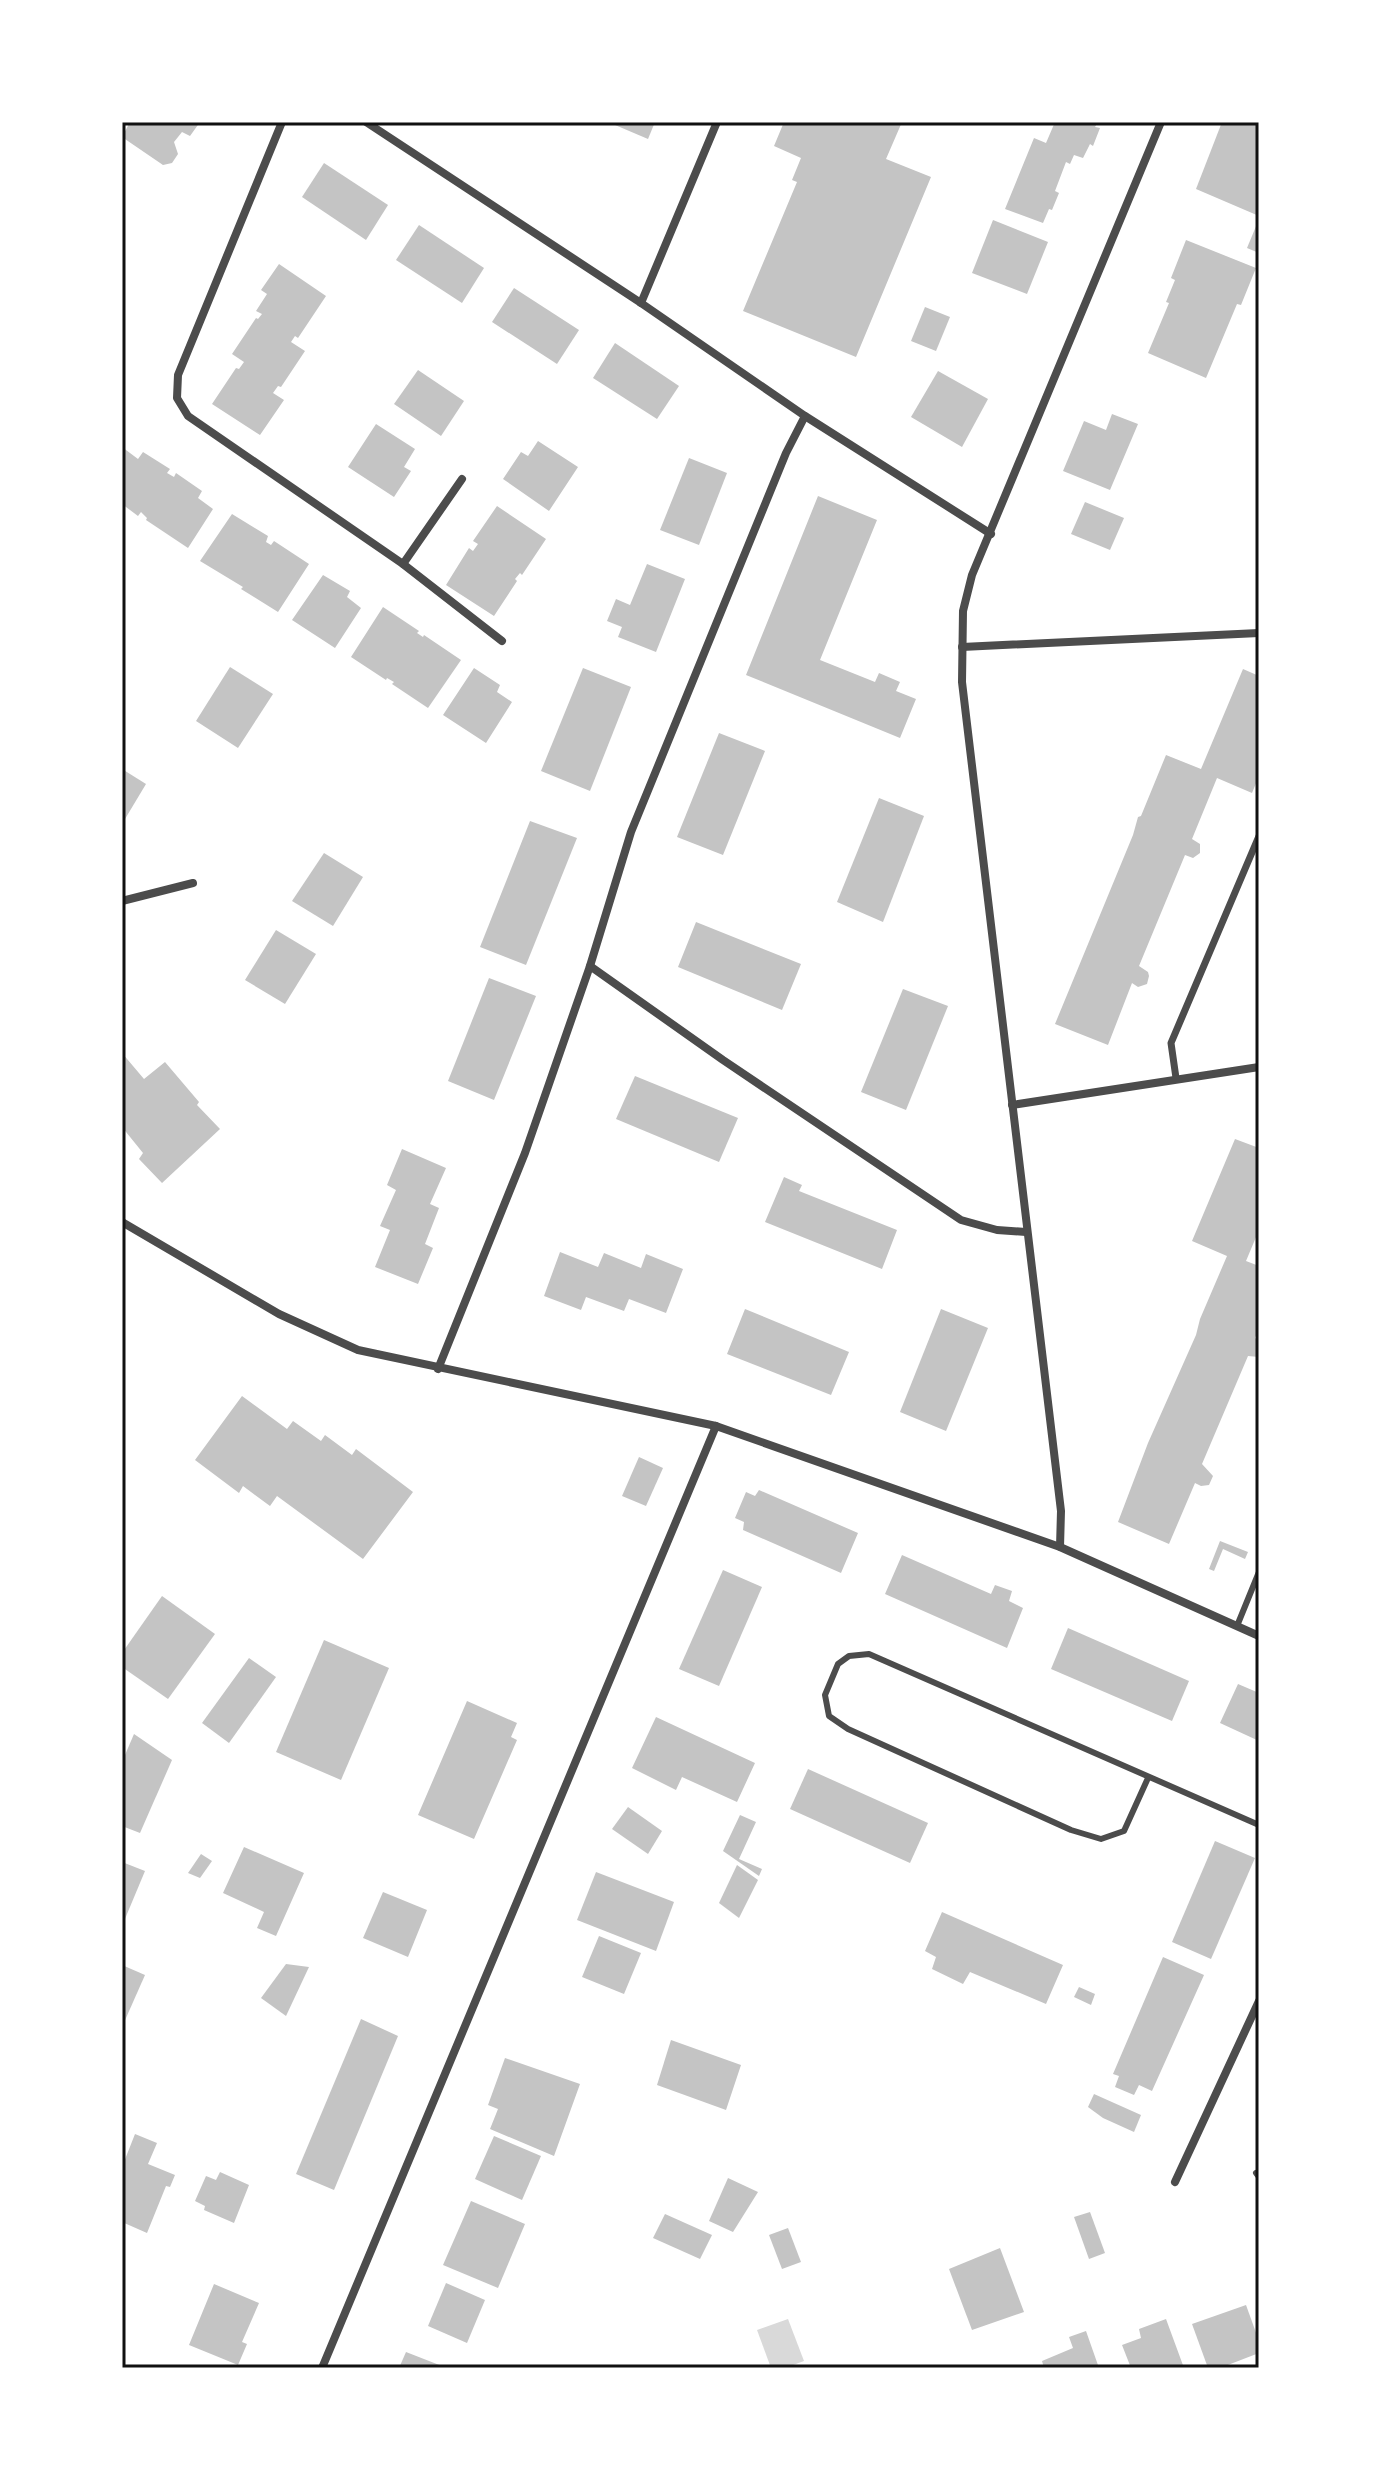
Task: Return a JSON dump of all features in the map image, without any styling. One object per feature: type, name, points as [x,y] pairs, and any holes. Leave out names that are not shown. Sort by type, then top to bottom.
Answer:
[{"type":"street","points":[[282,122],[178,375],[177,398],[188,416],[403,564],[502,641]]},
{"type":"street","points":[[366,122],[641,303],[805,416],[991,534]]},
{"type":"street","points":[[641,303],[717,122]]},
{"type":"street","points":[[1060,1547],[1061,1511],[962,682],[963,611],[972,575],[1161,122]]},
{"type":"street","points":[[438,1369],[525,1153],[590,966],[631,832],[786,453],[805,416]]},
{"type":"street","points":[[403,564],[462,479]]},
{"type":"street","points":[[962,647],[1259,633]]},
{"type":"street","points":[[1176,1078],[1171,1043],[1259,836]]},
{"type":"street","points":[[122,901],[193,883]]},
{"type":"street","points":[[590,966],[723,1060],[961,1220],[997,1230],[1026,1232]]},
{"type":"street","points":[[1012,1105],[1259,1067]]},
{"type":"street","points":[[122,1222],[279,1314],[358,1350],[716,1426],[1060,1547],[1259,1636]]},
{"type":"street","points":[[322,2368],[716,1426]]},
{"type":"street","points":[[1175,2182],[1259,2001]]},
{"type":"lane","points":[[1237,1626],[1259,1572]]},
{"type":"lane","points":[[1148,1778],[1124,1831],[1101,1839],[1071,1830],[848,1729],[829,1716],[825,1695],[838,1664],[849,1656],[869,1654],[1259,1825]]},
{"type":"shaded area","points":[[788,2319],[804,2361],[785,2368],[771,2368],[757,2330]]},
{"type":"building","points":[[130,122],[200,122],[190,136],[182,132],[174,142],[178,154],[172,163],[163,165],[122,137]]},
{"type":"building","points":[[608,122],[655,122],[648,139]]},
{"type":"building","points":[[784,122],[902,122],[886,159],[931,177],[856,357],[743,311],[797,182],[792,180],[801,158],[774,146]]},
{"type":"building","points":[[1055,122],[1098,122],[1095,127],[1100,128],[1093,146],[1090,144],[1083,158],[1074,155],[1070,164],[1066,162],[1055,191],[1059,193],[1043,223],[1005,209],[1034,138],[1046,143]]},
{"type":"building","points":[[1222,122],[1259,122],[1259,216],[1196,189]]},
{"type":"building","points":[[324,163],[388,205],[366,240],[302,197]]},
{"type":"building","points":[[1259,219],[1259,253],[1247,248]]},
{"type":"building","points":[[993,220],[1048,242],[1027,294],[972,273]]},
{"type":"building","points":[[419,225],[484,268],[462,303],[396,260]]},
{"type":"building","points":[[1186,240],[1256,268],[1241,305],[1237,304],[1206,378],[1148,353],[1169,303],[1166,302],[1175,280],[1171,278]]},
{"type":"building","points":[[279,264],[326,296],[298,338],[295,336],[291,342],[305,351],[281,387],[278,386],[273,393],[284,400],[260,435],[212,404],[236,368],[239,369],[244,362],[232,354],[262,314],[256,311],[267,294],[261,290]]},
{"type":"building","points":[[514,288],[579,330],[557,364],[492,322]]},
{"type":"building","points":[[925,307],[950,317],[936,351],[911,341]]},
{"type":"building","points":[[615,343],[679,386],[657,419],[593,378]]},
{"type":"building","points":[[418,370],[464,401],[441,436],[394,404]]},
{"type":"building","points":[[938,371],[988,399],[962,447],[911,417]]},
{"type":"building","points":[[1112,414],[1138,424],[1110,490],[1063,471],[1084,421],[1106,430]]},
{"type":"building","points":[[376,424],[415,449],[404,467],[411,471],[394,497],[348,467]]},
{"type":"building","points":[[538,441],[578,467],[549,511],[503,479],[521,452],[528,456]]},
{"type":"building","points":[[122,447],[138,459],[143,452],[170,469],[167,473],[174,477],[176,473],[202,491],[198,498],[213,509],[188,548],[146,520],[141,512],[138,516],[122,504]]},
{"type":"building","points":[[689,458],[727,473],[699,545],[660,530]]},
{"type":"building","points":[[818,496],[877,520],[820,660],[875,682],[879,673],[900,682],[896,691],[916,699],[900,738],[746,675]]},
{"type":"building","points":[[1085,502],[1124,518],[1110,550],[1071,534]]},
{"type":"building","points":[[497,506],[546,539],[522,575],[520,573],[515,579],[517,581],[494,616],[446,585],[469,548],[473,551],[478,544],[473,541]]},
{"type":"building","points":[[232,514],[268,536],[266,542],[271,545],[274,541],[309,564],[278,612],[200,561]]},
{"type":"building","points":[[647,564],[685,579],[656,652],[618,637],[622,627],[607,621],[616,599],[630,605]]},
{"type":"building","points":[[323,575],[350,591],[347,597],[361,608],[335,648],[292,620]]},
{"type":"building","points":[[383,607],[461,660],[428,708],[392,684],[394,682],[351,657]]},
{"type":"building","points":[[230,667],[273,694],[238,748],[196,721]]},
{"type":"building","points":[[474,668],[500,685],[497,692],[512,702],[486,743],[443,715]]},
{"type":"building","points":[[583,668],[631,687],[590,791],[541,771]]},
{"type":"building","points":[[1243,669],[1259,676],[1259,776],[1252,793],[1217,778],[1192,839],[1200,844],[1200,853],[1193,858],[1185,855],[1139,966],[1148,972],[1147,984],[1138,987],[1132,983],[1108,1045],[1055,1024],[1166,755],[1201,769]]},
{"type":"building","points":[[719,733],[765,751],[723,855],[677,837]]},
{"type":"building","points":[[122,769],[146,784],[122,824]]},
{"type":"building","points":[[879,798],[924,816],[883,922],[837,902]]},
{"type":"building","points":[[530,821],[577,838],[526,965],[480,947]]},
{"type":"building","points":[[324,853],[363,877],[333,926],[292,901]]},
{"type":"building","points":[[696,922],[801,964],[782,1010],[678,967]]},
{"type":"building","points":[[276,930],[316,954],[285,1004],[245,980]]},
{"type":"building","points":[[489,978],[536,996],[494,1100],[448,1081]]},
{"type":"building","points":[[903,989],[948,1006],[906,1110],[861,1092]]},
{"type":"building","points":[[122,1053],[144,1079],[165,1062],[199,1102],[197,1105],[220,1129],[162,1183],[139,1159],[143,1153],[122,1127]]},
{"type":"building","points":[[635,1076],[738,1118],[719,1162],[616,1119]]},
{"type":"building","points":[[1235,1139],[1259,1148],[1259,1230],[1246,1261],[1259,1266],[1259,1328],[1255,1338],[1259,1341],[1259,1357],[1248,1356],[1202,1464],[1213,1476],[1209,1485],[1195,1483],[1169,1544],[1118,1522],[1227,1256],[1192,1241]]},
{"type":"building","points":[[402,1149],[446,1168],[430,1204],[439,1208],[425,1244],[433,1248],[418,1284],[375,1267],[390,1230],[380,1226],[396,1190],[387,1185]]},
{"type":"building","points":[[784,1177],[802,1185],[799,1191],[897,1230],[882,1269],[765,1222]]},
{"type":"building","points":[[560,1252],[598,1267],[604,1253],[641,1268],[646,1254],[683,1269],[666,1313],[629,1299],[624,1311],[586,1297],[581,1310],[544,1296]]},
{"type":"building","points":[[745,1309],[849,1352],[831,1395],[727,1354]]},
{"type":"building","points":[[941,1309],[988,1328],[946,1431],[900,1412]]},
{"type":"building","points":[[242,1396],[287,1429],[293,1421],[321,1441],[325,1435],[352,1455],[356,1449],[413,1492],[363,1559],[277,1496],[270,1506],[243,1486],[239,1493],[195,1460]]},
{"type":"building","points":[[639,1457],[663,1468],[646,1506],[622,1496]]},
{"type":"building","points":[[759,1490],[858,1533],[841,1573],[743,1530],[744,1522],[735,1518],[746,1492],[755,1496]]},
{"type":"building","points":[[1220,1541],[1248,1552],[1245,1559],[1223,1549],[1214,1571],[1209,1569]]},
{"type":"building","points":[[902,1555],[991,1594],[995,1585],[1012,1591],[1009,1601],[1023,1608],[1007,1648],[885,1594]]},
{"type":"building","points":[[723,1570],[762,1587],[719,1686],[679,1669]]},
{"type":"building","points":[[162,1596],[215,1634],[168,1699],[122,1667],[122,1653]]},
{"type":"building","points":[[1068,1628],[1189,1681],[1172,1721],[1051,1669]]},
{"type":"building","points":[[324,1640],[389,1668],[341,1780],[276,1752]]},
{"type":"building","points":[[249,1658],[276,1677],[229,1743],[202,1723]]},
{"type":"building","points":[[1238,1684],[1259,1693],[1259,1741],[1220,1723]]},
{"type":"building","points":[[467,1701],[517,1723],[511,1737],[517,1740],[474,1839],[418,1815]]},
{"type":"building","points":[[656,1717],[755,1763],[737,1802],[682,1777],[676,1790],[632,1768]]},
{"type":"building","points":[[134,1734],[172,1760],[140,1833],[122,1826],[122,1762]]},
{"type":"building","points":[[808,1769],[928,1823],[910,1863],[790,1809]]},
{"type":"building","points":[[628,1807],[662,1831],[648,1854],[612,1829]]},
{"type":"building","points":[[740,1815],[756,1822],[739,1859],[762,1869],[759,1876],[723,1851]]},
{"type":"building","points":[[1215,1841],[1255,1858],[1211,1959],[1172,1942]]},
{"type":"building","points":[[244,1847],[304,1873],[276,1936],[257,1928],[264,1912],[223,1893]]},
{"type":"building","points":[[201,1854],[212,1861],[200,1878],[188,1873]]},
{"type":"building","points":[[122,1862],[145,1871],[122,1926]]},
{"type":"building","points":[[737,1865],[758,1880],[739,1918],[719,1903]]},
{"type":"building","points":[[596,1872],[674,1902],[656,1951],[577,1920]]},
{"type":"building","points":[[383,1892],[427,1910],[408,1957],[363,1938]]},
{"type":"building","points":[[942,1912],[1063,1965],[1046,2004],[970,1972],[963,1984],[932,1969],[936,1957],[925,1951]]},
{"type":"building","points":[[599,1936],[641,1953],[624,1994],[582,1977]]},
{"type":"building","points":[[1163,1957],[1204,1975],[1152,2091],[1139,2085],[1134,2095],[1115,2087],[1119,2076],[1113,2074]]},
{"type":"building","points":[[286,1964],[309,1967],[286,2016],[261,1998]]},
{"type":"building","points":[[122,1965],[145,1975],[122,2027]]},
{"type":"building","points":[[1079,1987],[1095,1994],[1091,2005],[1074,1997]]},
{"type":"building","points":[[361,2019],[398,2036],[334,2190],[296,2174]]},
{"type":"building","points":[[671,2040],[741,2065],[726,2110],[657,2085]]},
{"type":"building","points":[[505,2058],[580,2084],[554,2156],[490,2129],[498,2109],[488,2105]]},
{"type":"building","points":[[1094,2094],[1141,2115],[1134,2132],[1103,2118],[1088,2107]]},
{"type":"building","points":[[135,2134],[157,2143],[148,2164],[175,2175],[170,2187],[166,2186],[147,2233],[122,2222],[122,2167]]},
{"type":"building","points":[[494,2136],[541,2156],[522,2200],[475,2179]]},
{"type":"building","points":[[220,2172],[249,2185],[234,2223],[204,2210],[205,2206],[195,2201],[206,2176],[216,2180]]},
{"type":"building","points":[[728,2178],[758,2192],[733,2232],[709,2221]]},
{"type":"building","points":[[471,2201],[525,2224],[498,2288],[443,2265]]},
{"type":"building","points":[[1090,2212],[1105,2253],[1089,2259],[1074,2217]]},
{"type":"building","points":[[665,2214],[712,2235],[700,2259],[653,2238]]},
{"type":"building","points":[[788,2228],[801,2262],[782,2269],[769,2235]]},
{"type":"building","points":[[1000,2248],[1024,2312],[972,2330],[949,2269]]},
{"type":"building","points":[[446,2283],[485,2300],[467,2343],[428,2326]]},
{"type":"building","points":[[214,2284],[259,2303],[242,2342],[247,2344],[238,2365],[189,2345]]},
{"type":"building","points":[[1246,2305],[1259,2341],[1259,2353],[1220,2368],[1208,2368],[1192,2324]]},
{"type":"building","points":[[1166,2319],[1184,2368],[1131,2368],[1122,2345],[1141,2338],[1139,2329]]},
{"type":"building","points":[[1086,2331],[1099,2368],[1044,2368],[1042,2361],[1073,2348],[1069,2337]]},
{"type":"building","points":[[406,2352],[447,2368],[399,2368]]}]
